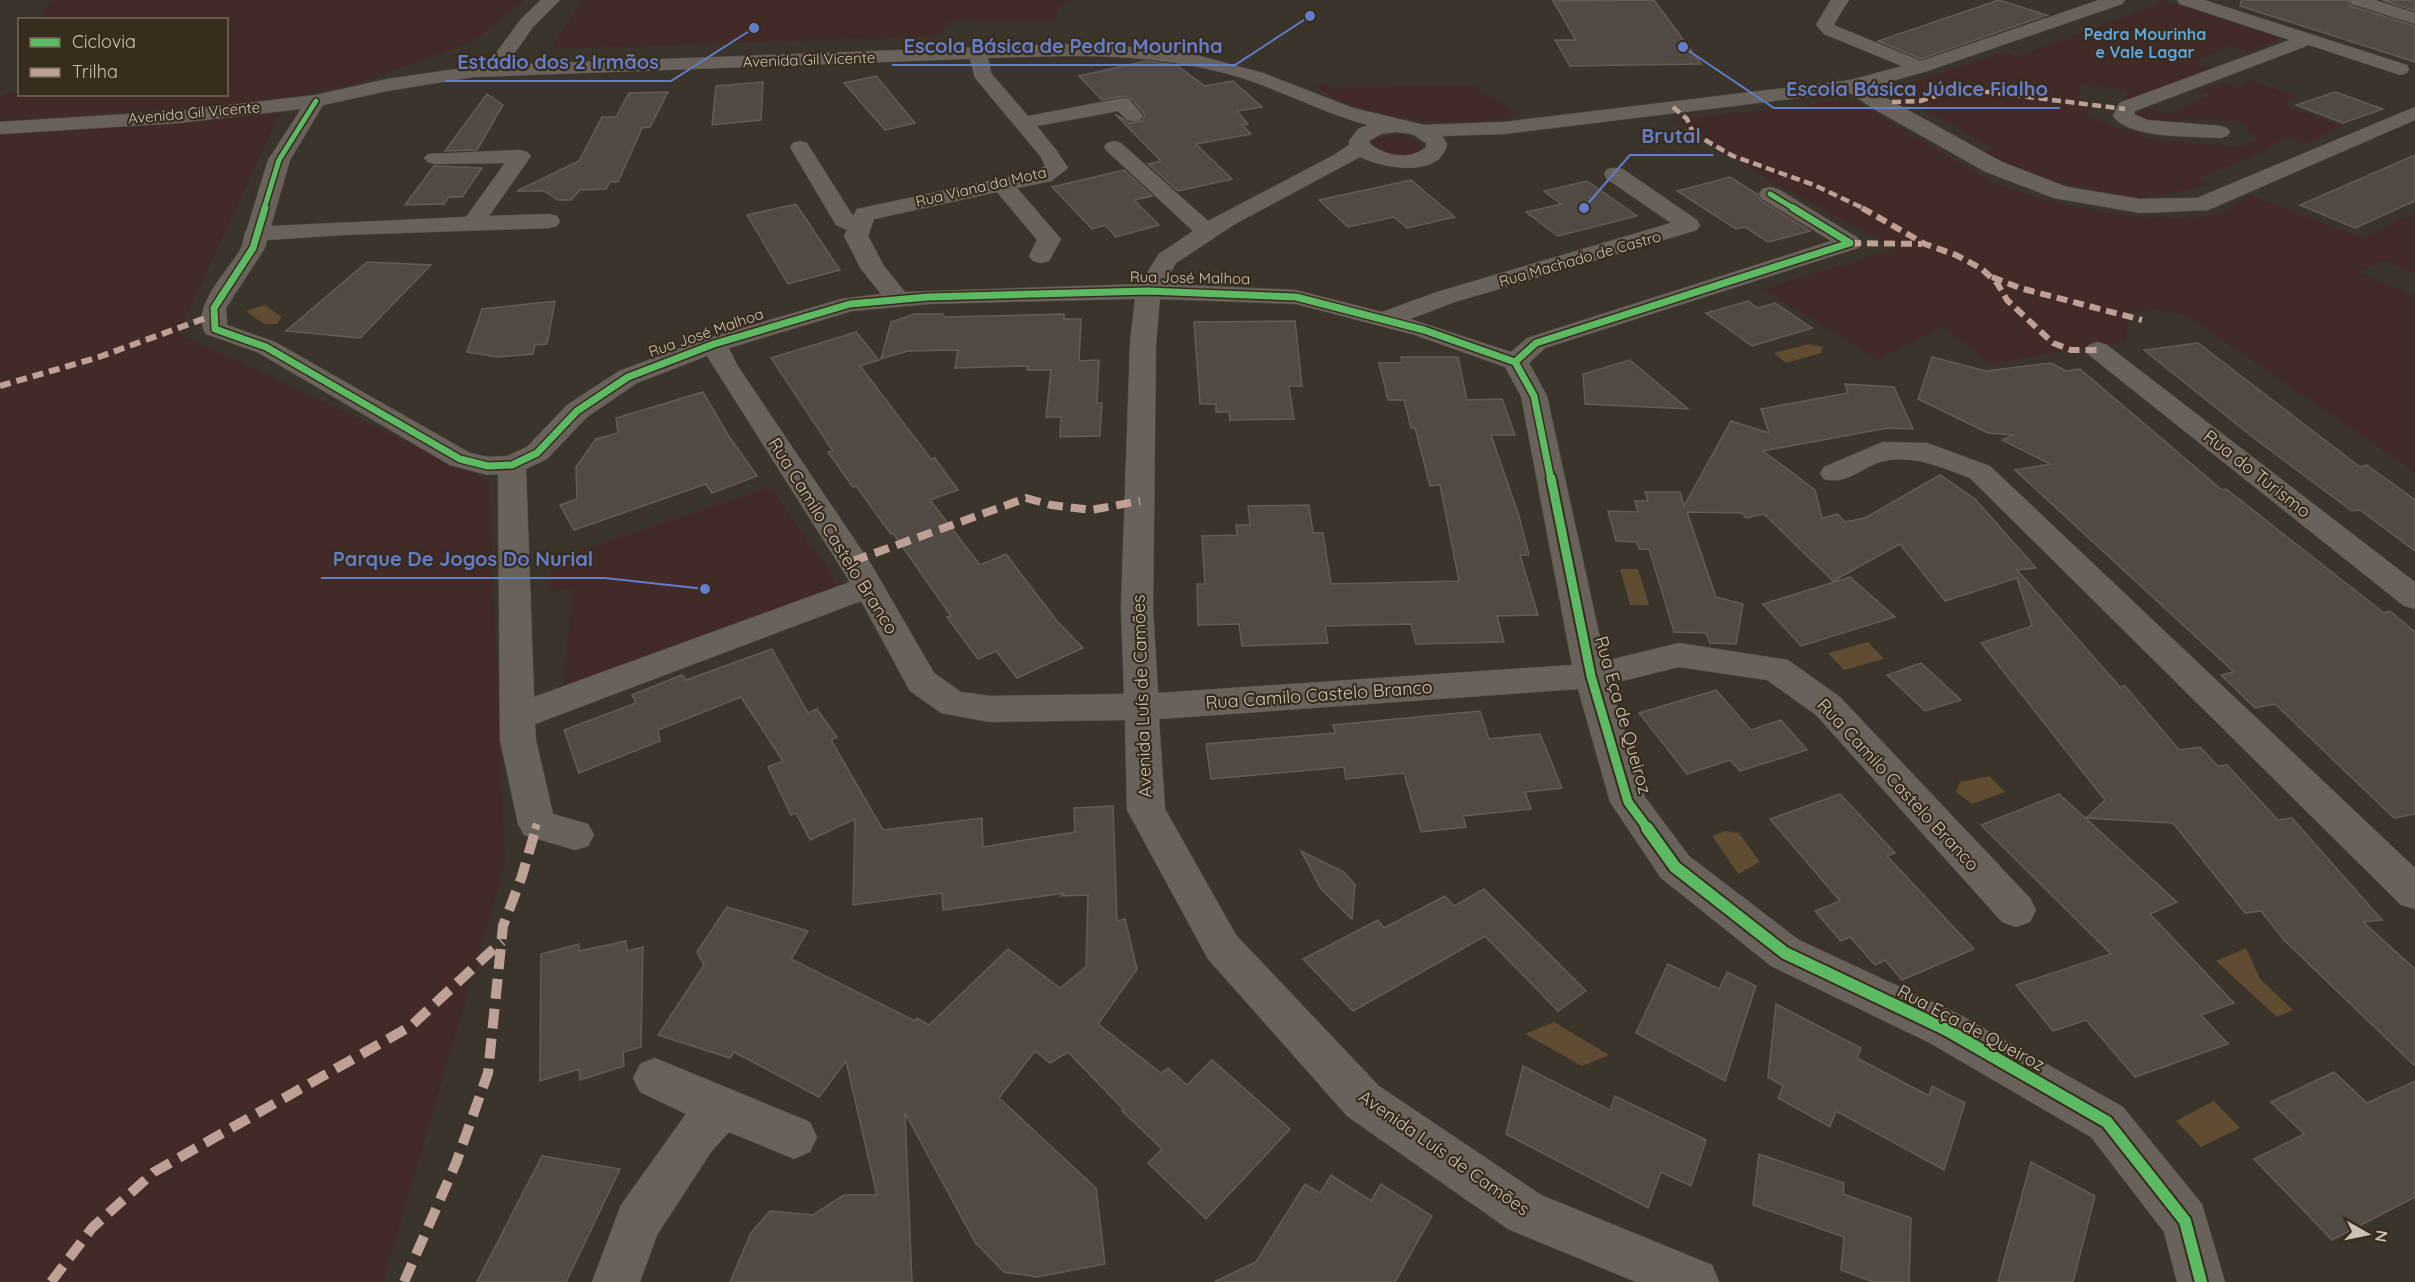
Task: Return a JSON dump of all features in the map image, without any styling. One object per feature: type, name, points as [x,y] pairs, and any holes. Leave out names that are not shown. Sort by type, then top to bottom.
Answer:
[{"type":"street","points":[[499,53],[551,0]]},
{"type":"street","points":[[1840,0],[1825,25],[1830,30],[1920,67]]},
{"type":"street","points":[[1332,108],[1421,131],[1504,128],[1852,86],[1920,67],[2112,0]]},
{"type":"street","points":[[2186,0],[2408,70],[2415,85]]},
{"type":"street","points":[[2358,0],[2415,19]]},
{"type":"street","points":[[2220,132],[2143,126],[2123,116],[2126,107],[2309,39]]},
{"type":"street","name":"Avenida Gil Vicente","points":[[564,68],[1080,50],[1163,54],[1248,74],[1332,108]]},
{"type":"street","points":[[467,64],[485,54],[499,53],[525,64],[564,68]]},
{"type":"street","name":"Rua Viana da Mota","points":[[860,227],[865,214],[1043,176],[1057,168],[1050,155],[982,74],[978,54]]},
{"type":"street","points":[[467,64],[564,68]]},
{"type":"street","name":"Avenida Gil Vicente","points":[[0,128],[178,117],[316,101],[467,64]]},
{"type":"street","points":[[1852,86],[1881,105],[1994,167],[2062,193],[2140,206],[2200,205],[2415,113]]},
{"type":"street","name":"Rua José Malhoa","points":[[316,101],[279,160],[255,234],[253,248],[214,308],[215,329],[266,346],[460,459],[488,466],[512,465],[537,453],[577,411],[628,377],[714,344],[850,304],[899,300],[1149,291],[1296,297],[1424,330],[1515,362]]},
{"type":"street","points":[[1023,123],[1123,104],[1133,116]]},
{"type":"street","points":[[1332,108],[1365,139],[1366,153],[1387,160],[1424,158],[1436,149],[1474,135],[1504,128]]},
{"type":"street","points":[[1310,177],[1365,139],[1396,126]]},
{"type":"street","points":[[1421,131],[1434,139],[1436,149]]},
{"type":"street","points":[[800,147],[844,220],[860,227],[856,236],[873,269],[899,300]]},
{"type":"street","points":[[1114,147],[1207,232]]},
{"type":"street","points":[[435,158],[520,156],[473,223]]},
{"type":"street","points":[[1310,177],[1387,160]]},
{"type":"street","name":"Rua Machado de Castro","points":[[1383,320],[1446,297],[1689,225],[1616,174]]},
{"type":"street","name":"Avenida Luís de Camões","points":[[1310,177],[1227,219],[1167,259],[1149,291],[1143,344],[1137,596],[1146,810],[1222,947],[1363,1101],[1525,1212],[1695,1282]]},
{"type":"street","points":[[1002,184],[1049,239],[1041,256]]},
{"type":"street","points":[[1515,362],[1536,343],[1850,243],[1770,194]]},
{"type":"street","points":[[255,234],[343,228],[549,220]]},
{"type":"street","name":"Rua Camilo Castelo Branco","points":[[714,344],[724,365],[868,586],[922,682],[953,704],[990,709],[1142,707],[1591,676],[1679,655],[1776,669],[1827,706],[2016,910]]},
{"type":"street","name":"Rua do Turismo","points":[[2098,350],[2401,573],[2415,598]]},
{"type":"street","name":"Rua Eça de Queiroz","points":[[1515,362],[1534,396],[1591,676],[1628,802],[1675,867],[1785,953],[1945,1029],[2107,1122],[2185,1221],[2201,1282]]},
{"type":"street","points":[[1834,473],[1882,451],[1927,452],[1980,472],[2415,893]]},
{"type":"street","points":[[512,465],[518,740],[537,824],[575,835]]},
{"type":"street","points":[[518,717],[868,586]]},
{"type":"street","points":[[655,1078],[794,1137]]},
{"type":"street","points":[[616,1282],[638,1222],[695,1137],[722,1107]]},
{"type":"shaded area","points":[[53,0],[524,0],[472,42],[358,83],[288,98],[236,104],[0,121],[0,96],[18,90],[18,96],[228,96],[228,18],[44,18],[42,13]]},
{"type":"shaded area","points":[[582,0],[1072,0],[1057,9],[1056,20],[951,20],[938,36],[550,49]]},
{"type":"shaded area","points":[[2153,0],[2162,0],[2280,38],[2248,52],[2231,46],[2193,62],[2210,68],[2133,99],[2128,99],[2126,91],[2080,84],[2079,104],[2093,110],[2083,115],[2123,130],[2137,131],[2145,139],[2244,148],[2241,142],[2258,142],[2241,122],[2184,118],[2176,123],[2146,121],[2135,114],[2147,108],[2166,115],[2211,95],[2201,91],[2222,82],[2238,87],[2251,81],[2296,96],[2284,105],[2341,126],[2307,144],[2287,137],[2265,150],[2200,179],[2212,185],[2143,198],[2127,197],[2055,182],[2025,172],[1984,152],[1995,149],[1916,105],[1901,107],[1890,94],[1894,88],[2004,52],[2017,57],[2162,3]]},
{"type":"shaded area","points":[[1320,82],[1334,87],[1471,85],[1520,115],[1477,122],[1407,118],[1362,109],[1342,102],[1314,86]]},
{"type":"shaded area","points":[[1835,100],[1858,103],[1995,184],[2047,201],[2118,215],[2182,219],[2221,213],[2250,195],[2362,238],[2415,213],[2415,274],[2383,260],[2359,272],[2415,297],[2415,472],[2189,317],[2160,309],[2131,311],[2125,341],[1990,364],[1943,326],[1877,359],[1763,289],[1897,249],[1763,176],[1675,120],[1808,106]]},
{"type":"shaded area","points":[[281,111],[178,333],[489,481],[505,865],[383,1282],[0,1282],[0,134]]},
{"type":"shaded area","points":[[1400,134],[1420,142],[1421,150],[1409,155],[1397,156],[1373,147],[1372,144],[1376,138]]},
{"type":"shaded area","points":[[265,305],[282,317],[277,324],[264,324],[246,311]]},
{"type":"shaded area","points":[[1809,344],[1823,347],[1821,353],[1786,363],[1774,353]]},
{"type":"shaded area","points":[[770,487],[827,568],[838,590],[562,693],[573,588],[549,592],[551,560]]},
{"type":"shaded area","points":[[1620,569],[1638,569],[1649,605],[1630,605]]},
{"type":"shaded area","points":[[1868,642],[1884,659],[1844,670],[1828,653]]},
{"type":"shaded area","points":[[1989,776],[2005,792],[1972,804],[1956,792],[1960,782]]},
{"type":"shaded area","points":[[1725,831],[1739,833],[1760,862],[1738,874],[1712,836]]},
{"type":"shaded area","points":[[2246,948],[2260,979],[2293,1010],[2277,1017],[2216,961]]},
{"type":"shaded area","points":[[1554,1022],[1609,1055],[1582,1066],[1525,1034]]},
{"type":"shaded area","points":[[2214,1101],[2240,1128],[2201,1147],[2176,1121]]},
{"type":"building","points":[[1654,0],[1701,64],[1570,66],[1555,40],[1576,40],[1553,1]]},
{"type":"building","points":[[1999,0],[2047,15],[1921,59],[1878,41]]},
{"type":"building","points":[[2241,0],[2347,0],[2351,6],[2415,26],[2415,62],[2240,6]]},
{"type":"building","points":[[2382,0],[2415,0],[2415,11]]},
{"type":"building","points":[[1146,61],[1176,65],[1205,86],[1233,81],[1262,107],[1237,111],[1248,124],[1242,125],[1251,134],[1196,144],[1232,179],[1178,191],[1148,164],[1161,161],[1115,114],[1129,123],[1142,121],[1145,115],[1132,99],[1123,96],[1102,100],[1079,76]]},
{"type":"building","points":[[876,76],[915,123],[885,130],[844,83]]},
{"type":"building","points":[[763,82],[761,120],[712,125],[716,86]]},
{"type":"building","points":[[668,92],[650,127],[642,128],[618,182],[610,182],[606,189],[580,190],[571,200],[558,200],[544,191],[517,191],[579,161],[602,117],[616,117],[629,93]]},
{"type":"building","points":[[2335,92],[2383,109],[2343,123],[2296,105]]},
{"type":"building","points":[[487,94],[503,105],[477,150],[445,151]]},
{"type":"building","points":[[2415,155],[2415,201],[2355,228],[2300,205]]},
{"type":"building","points":[[434,166],[482,168],[462,197],[449,197],[444,204],[405,205]]},
{"type":"building","points":[[1124,170],[1152,196],[1134,200],[1159,225],[1116,237],[1105,225],[1092,229],[1052,187]]},
{"type":"building","points":[[1730,177],[1757,194],[1761,201],[1810,231],[1768,242],[1745,227],[1736,229],[1677,191]]},
{"type":"building","points":[[1411,180],[1455,217],[1407,228],[1394,217],[1348,227],[1319,200]]},
{"type":"building","points":[[1587,181],[1637,216],[1558,236],[1526,212],[1561,204],[1544,191]]},
{"type":"building","points":[[796,204],[840,270],[788,284],[747,215]]},
{"type":"building","points":[[367,262],[431,265],[360,338],[286,331]]},
{"type":"building","points":[[555,301],[547,344],[535,345],[533,354],[498,357],[467,352],[482,309]]},
{"type":"building","points":[[1748,301],[1758,308],[1775,303],[1812,328],[1752,346],[1706,313]]},
{"type":"building","points":[[914,314],[942,314],[945,317],[1064,314],[1064,319],[1081,319],[1079,361],[1099,360],[1097,403],[1102,403],[1100,436],[1060,437],[1061,417],[1046,417],[1051,370],[1027,370],[1028,366],[955,368],[958,350],[908,351],[881,359],[891,322]]},
{"type":"building","points":[[1295,321],[1302,386],[1289,386],[1294,419],[1230,420],[1229,412],[1216,412],[1216,404],[1200,404],[1194,322]]},
{"type":"building","points":[[856,332],[879,360],[860,366],[931,459],[935,458],[958,490],[930,500],[980,565],[1006,554],[1057,621],[1083,648],[1017,678],[996,651],[978,659],[947,617],[951,616],[893,533],[891,534],[856,486],[853,487],[828,452],[833,451],[771,358]]},
{"type":"building","points":[[2198,343],[2360,467],[2367,465],[2415,500],[2415,551],[2360,510],[2352,511],[2254,438],[2144,350]]},
{"type":"building","points":[[1401,357],[1458,357],[1467,400],[1502,399],[1515,435],[1491,435],[1519,516],[1529,555],[1520,555],[1538,615],[1497,616],[1504,642],[1416,644],[1411,624],[1325,626],[1328,643],[1242,646],[1239,624],[1198,625],[1197,584],[1205,584],[1202,536],[1237,535],[1236,525],[1250,525],[1248,506],[1309,505],[1313,533],[1323,533],[1331,584],[1459,581],[1440,485],[1430,486],[1415,428],[1411,428],[1404,400],[1388,400],[1379,363],[1402,363]]},
{"type":"building","points":[[1932,357],[1986,371],[2051,363],[2066,371],[2080,369],[2222,490],[2226,489],[2384,613],[2390,611],[2415,632],[2415,814],[2394,818],[2275,704],[2255,708],[2221,675],[2234,672],[2015,470],[2050,464],[2002,440],[2013,435],[1988,433],[1918,399]]},
{"type":"building","points":[[1630,360],[1688,409],[1585,404],[1583,374]]},
{"type":"building","points":[[1845,384],[1894,387],[1913,429],[1887,428],[1763,451],[1815,490],[1822,518],[1837,514],[1845,522],[1865,518],[1940,475],[1975,499],[2036,568],[2017,570],[2120,687],[2125,686],[2179,750],[2200,747],[2218,766],[2227,765],[2278,820],[2292,818],[2382,920],[2363,922],[2415,969],[2415,1066],[2284,940],[2261,911],[2245,913],[2173,823],[2086,818],[2105,800],[1981,643],[2032,626],[2017,578],[1945,601],[1900,544],[1833,581],[1764,514],[1746,518],[1742,513],[1687,512],[1716,597],[1743,604],[1736,644],[1710,643],[1706,633],[1674,632],[1649,549],[1639,549],[1637,542],[1616,541],[1608,511],[1638,512],[1635,501],[1648,501],[1645,492],[1680,492],[1684,506],[1731,421],[1769,433],[1761,409],[1848,393]]},
{"type":"building","points":[[703,392],[728,435],[757,476],[712,493],[706,484],[574,530],[560,505],[577,499],[576,467],[596,439],[618,433],[616,418]]},
{"type":"building","points":[[1850,577],[1895,617],[1801,646],[1763,604]]},
{"type":"building","points":[[772,649],[808,713],[817,709],[837,737],[831,740],[883,830],[982,818],[983,847],[1075,832],[1074,808],[1113,806],[1117,921],[1125,919],[1137,969],[1098,1024],[1161,1073],[1168,1068],[1187,1085],[1212,1060],[1290,1129],[1206,1219],[1148,1163],[1162,1149],[1122,1111],[1124,1110],[1068,1052],[1050,1063],[1035,1051],[999,1098],[1096,1188],[1105,1264],[1037,1277],[1004,1272],[975,1242],[905,1113],[912,1282],[730,1282],[751,1233],[770,1211],[813,1215],[844,1195],[877,1195],[846,1061],[819,1097],[734,1052],[730,1058],[658,1035],[704,965],[697,952],[727,907],[808,931],[791,959],[915,1021],[917,1018],[929,1025],[1008,949],[1060,988],[1086,967],[1088,895],[1061,896],[1065,893],[943,910],[942,893],[853,905],[855,819],[810,840],[796,813],[791,815],[768,767],[783,761],[741,697],[658,730],[660,741],[579,773],[564,730],[636,703],[632,695],[682,675],[686,680]]},
{"type":"building","points":[[1921,663],[1961,700],[1925,711],[1887,675]]},
{"type":"building","points":[[1716,690],[1751,730],[1781,720],[1807,750],[1740,771],[1730,760],[1687,774],[1639,713]]},
{"type":"building","points":[[1480,711],[1489,739],[1540,734],[1562,788],[1525,792],[1531,809],[1463,816],[1466,827],[1421,832],[1404,773],[1346,779],[1344,767],[1211,779],[1206,744],[1335,733],[1333,725]]},
{"type":"building","points":[[1840,794],[1895,853],[1887,856],[1974,949],[1902,980],[1885,960],[1875,965],[1850,937],[1841,941],[1815,911],[1840,901],[1770,819]]},
{"type":"building","points":[[2059,794],[2177,902],[2150,914],[2234,1003],[2201,1015],[2228,1044],[2135,1077],[2086,1020],[2053,1031],[2016,985],[2111,954],[1981,825]]},
{"type":"building","points":[[1301,851],[1344,872],[1355,885],[1352,919],[1321,889]]},
{"type":"building","points":[[1484,889],[1586,991],[1558,1011],[1485,936],[1353,1011],[1303,959],[1378,920],[1384,928],[1445,896],[1454,906]]},
{"type":"building","points":[[626,941],[627,951],[643,947],[641,1047],[623,1052],[624,1066],[580,1080],[579,1069],[540,1081],[541,954],[579,944],[579,951]]},
{"type":"building","points":[[1668,964],[1719,989],[1727,972],[1756,986],[1725,1081],[1636,1033]]},
{"type":"building","points":[[1776,1004],[1861,1048],[1857,1058],[1929,1096],[1932,1086],[1965,1103],[1944,1170],[1836,1111],[1830,1127],[1778,1098],[1783,1086],[1768,1077]]},
{"type":"building","points":[[1523,1066],[1610,1110],[1615,1096],[1706,1140],[1691,1186],[1661,1172],[1648,1208],[1506,1134]]},
{"type":"building","points":[[2334,1072],[2367,1103],[2415,1081],[2415,1197],[2332,1240],[2254,1159],[2304,1134],[2271,1102]]},
{"type":"building","points":[[1759,1154],[1844,1183],[1843,1194],[1911,1218],[1909,1282],[1873,1282],[1841,1270],[1844,1237],[1753,1205]]},
{"type":"building","points":[[542,1156],[620,1169],[566,1282],[477,1282]]},
{"type":"building","points":[[2031,1162],[2095,1196],[2073,1282],[1998,1282]]},
{"type":"building","points":[[1331,1175],[1371,1201],[1381,1184],[1432,1216],[1395,1282],[1214,1282],[1256,1262],[1305,1184],[1320,1193]]},
{"type":"marked path","points":[[1892,102],[1920,101],[1942,94],[1972,90],[2125,109]]},
{"type":"marked path","points":[[1673,107],[1687,119],[1693,133],[1685,140]]},
{"type":"marked path","points":[[1693,133],[1733,156],[1814,185],[1881,217],[1925,244],[1956,255],[1982,269],[1997,283],[2007,300],[2053,343],[2071,350],[2098,350]]},
{"type":"marked path","points":[[1850,243],[1922,244]]},
{"type":"marked path","points":[[1992,277],[2020,288],[2142,320]]},
{"type":"marked path","points":[[0,386],[99,357],[214,315]]},
{"type":"marked path","points":[[853,561],[1026,498],[1051,505],[1091,510],[1140,501]]},
{"type":"marked path","points":[[404,1282],[456,1163],[488,1073],[503,926],[522,876],[537,824]]},
{"type":"marked path","points":[[51,1282],[92,1228],[154,1172],[411,1026],[502,941]]},
{"type":"cycle path","points":[[316,101],[279,160],[253,248],[214,308],[215,329],[266,347],[460,459],[488,466],[512,465],[537,453],[577,411],[628,377],[714,344],[850,304],[928,297],[1148,291],[1296,297],[1424,330],[1515,362]]},
{"type":"cycle path","points":[[1770,194],[1850,243],[1536,343],[1515,362],[1534,396],[1591,676],[1628,802],[1675,867],[1785,953],[1945,1029],[2107,1122],[2185,1221],[2201,1282]]},
{"type":"place","name":"Escola Básica de Pedra Mourinha","points":[[1310,16]]},
{"type":"place","name":"Estádio dos 2 Irmãos","points":[[754,28]]},
{"type":"place","name":"Escola Básica Júdice Fialho","points":[[1683,47]]},
{"type":"place","name":"Brutal","points":[[1584,208]]},
{"type":"place","name":"Parque De Jogos Do Nurial","points":[[705,589]]},
{"type":"district","name":"Pedra Mourinha e Vale Lagar","points":[[2145,43]]}]
